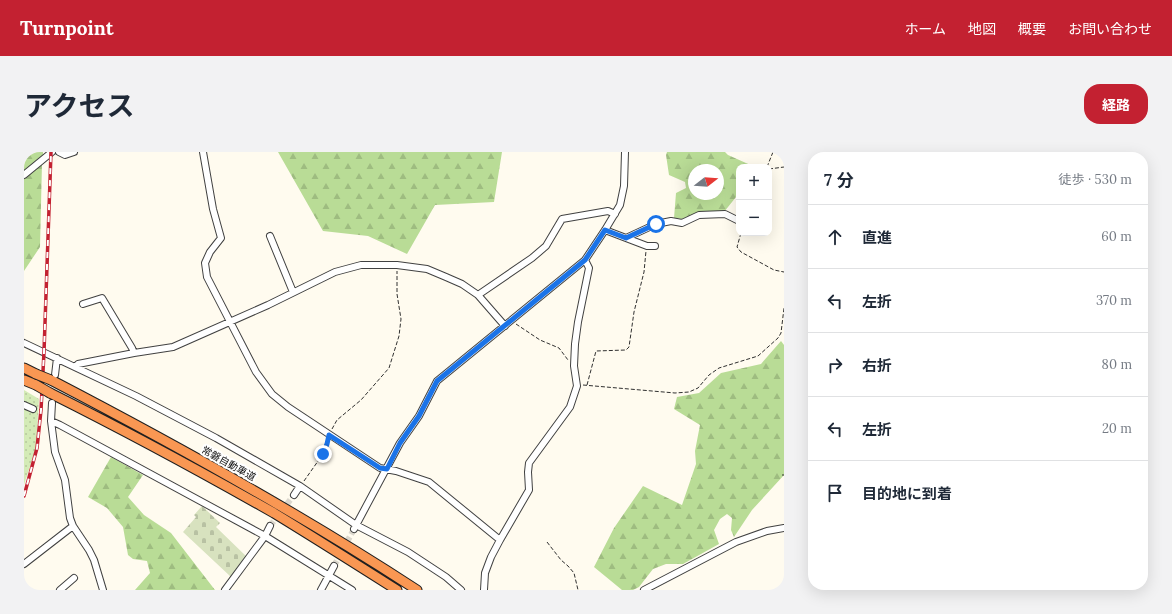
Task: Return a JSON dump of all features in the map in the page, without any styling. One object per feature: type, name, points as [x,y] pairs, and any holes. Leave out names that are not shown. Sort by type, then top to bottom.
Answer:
[{"type":"highway","name":"常磐自動車道","points":[[24,368],[36,374],[53,378],[235,479],[341,542],[416,590]]},
{"type":"highway","points":[[24,380],[143,440],[242,495],[397,590]]},
{"type":"street","points":[[24,175],[52,152]]},
{"type":"street","points":[[59,152],[65,155],[74,152]]},
{"type":"street","points":[[203,152],[212,209],[221,238],[210,252],[205,263],[208,277],[256,372],[272,394],[288,407],[380,468],[396,471],[429,482],[500,540]]},
{"type":"street","points":[[355,527],[400,443],[419,416],[437,381],[585,260],[620,205],[624,186],[625,152]]},
{"type":"street","points":[[478,295],[532,258],[546,246],[562,219],[608,211],[615,214]]},
{"type":"street","points":[[626,238],[656,224],[671,221],[682,223],[699,215],[725,214],[736,220]]},
{"type":"street","points":[[605,230],[647,246],[655,246]]},
{"type":"street","points":[[270,236],[293,292]]},
{"type":"street","points":[[484,590],[485,573],[492,557],[500,540],[529,490],[529,463],[570,407],[577,386],[574,366],[575,344],[589,268],[585,260]]},
{"type":"street","points":[[75,367],[78,364],[173,347],[268,305],[335,272],[361,265],[397,264],[427,269],[462,284],[478,295],[504,326]]},
{"type":"street","points":[[82,304],[102,298],[134,353]]},
{"type":"street","points":[[24,343],[136,396],[216,438],[300,486],[355,527],[408,552],[446,577],[461,590]]},
{"type":"street","points":[[53,378],[57,358]]},
{"type":"street","points":[[52,402],[51,421],[55,452],[65,480],[70,518],[73,526],[92,555],[103,590]]},
{"type":"street","points":[[24,405],[33,409]]},
{"type":"street","points":[[51,421],[265,536],[352,590]]},
{"type":"street","points":[[294,495],[300,486]]},
{"type":"street","points":[[24,564],[73,526]]},
{"type":"street","points":[[225,590],[265,536],[270,526]]},
{"type":"street","points":[[644,590],[736,542],[760,533],[784,528]]},
{"type":"street","points":[[321,590],[334,566]]},
{"type":"street","points":[[60,590],[74,578]]},
{"type":"path","points":[[768,164],[773,152]]},
{"type":"path","points":[[772,169],[784,167]]},
{"type":"path","points":[[740,236],[737,247],[741,252],[774,270],[784,272]]},
{"type":"path","points":[[587,385],[596,351],[626,350],[629,347],[634,312],[644,272],[647,246]]},
{"type":"path","points":[[300,486],[323,454],[329,435],[338,420],[361,400],[389,368],[399,336],[402,319],[397,294],[397,264]]},
{"type":"path","points":[[577,386],[587,385],[675,393],[689,392],[698,388],[709,375],[719,368],[758,356],[781,334],[784,308]]},
{"type":"path","points":[[512,320],[540,340],[559,348],[574,366]]},
{"type":"path","points":[[547,542],[561,560],[574,573],[578,590]]},
{"type":"green space","points":[[24,152],[43,152],[43,156],[24,172]]},
{"type":"green space","points":[[278,152],[502,152],[494,202],[435,205],[407,254],[368,236],[323,231]]},
{"type":"green space","points":[[667,152],[725,152],[728,155],[748,164],[736,164],[736,197],[724,212],[699,213],[682,219],[674,218],[676,193],[686,188],[685,182],[669,175],[666,155]]},
{"type":"green space","points":[[42,163],[40,247],[24,271],[24,178]]},
{"type":"green space","points":[[781,341],[784,345],[784,475],[752,510],[734,537],[731,530],[732,518],[727,514],[720,519],[714,530],[719,544],[683,564],[666,564],[653,569],[639,587],[633,590],[622,590],[594,567],[614,528],[643,486],[682,505],[696,464],[695,451],[700,425],[674,409],[677,397],[699,393],[721,373],[761,364]]},
{"type":"green space","points":[[24,390],[39,399],[36,448],[24,485]]},
{"type":"green space","points":[[111,457],[143,475],[128,497],[144,515],[171,533],[215,590],[135,590],[150,573],[147,561],[133,559],[128,555],[123,527],[107,508],[88,497]]},
{"type":"green space","points":[[202,506],[220,523],[216,527],[248,558],[231,577],[183,532],[196,517],[194,515]]},
{"type":"tunnel","points":[[270,526],[294,495]]},
{"type":"tunnel","points":[[334,566],[354,529]]},
{"type":"railway","points":[[24,496],[37,448],[41,410],[51,152]]},
{"type":"route","points":[[323,454],[329,435],[380,468],[387,469],[400,443],[419,416],[437,381],[585,260],[605,230],[626,238],[656,224]]}]
